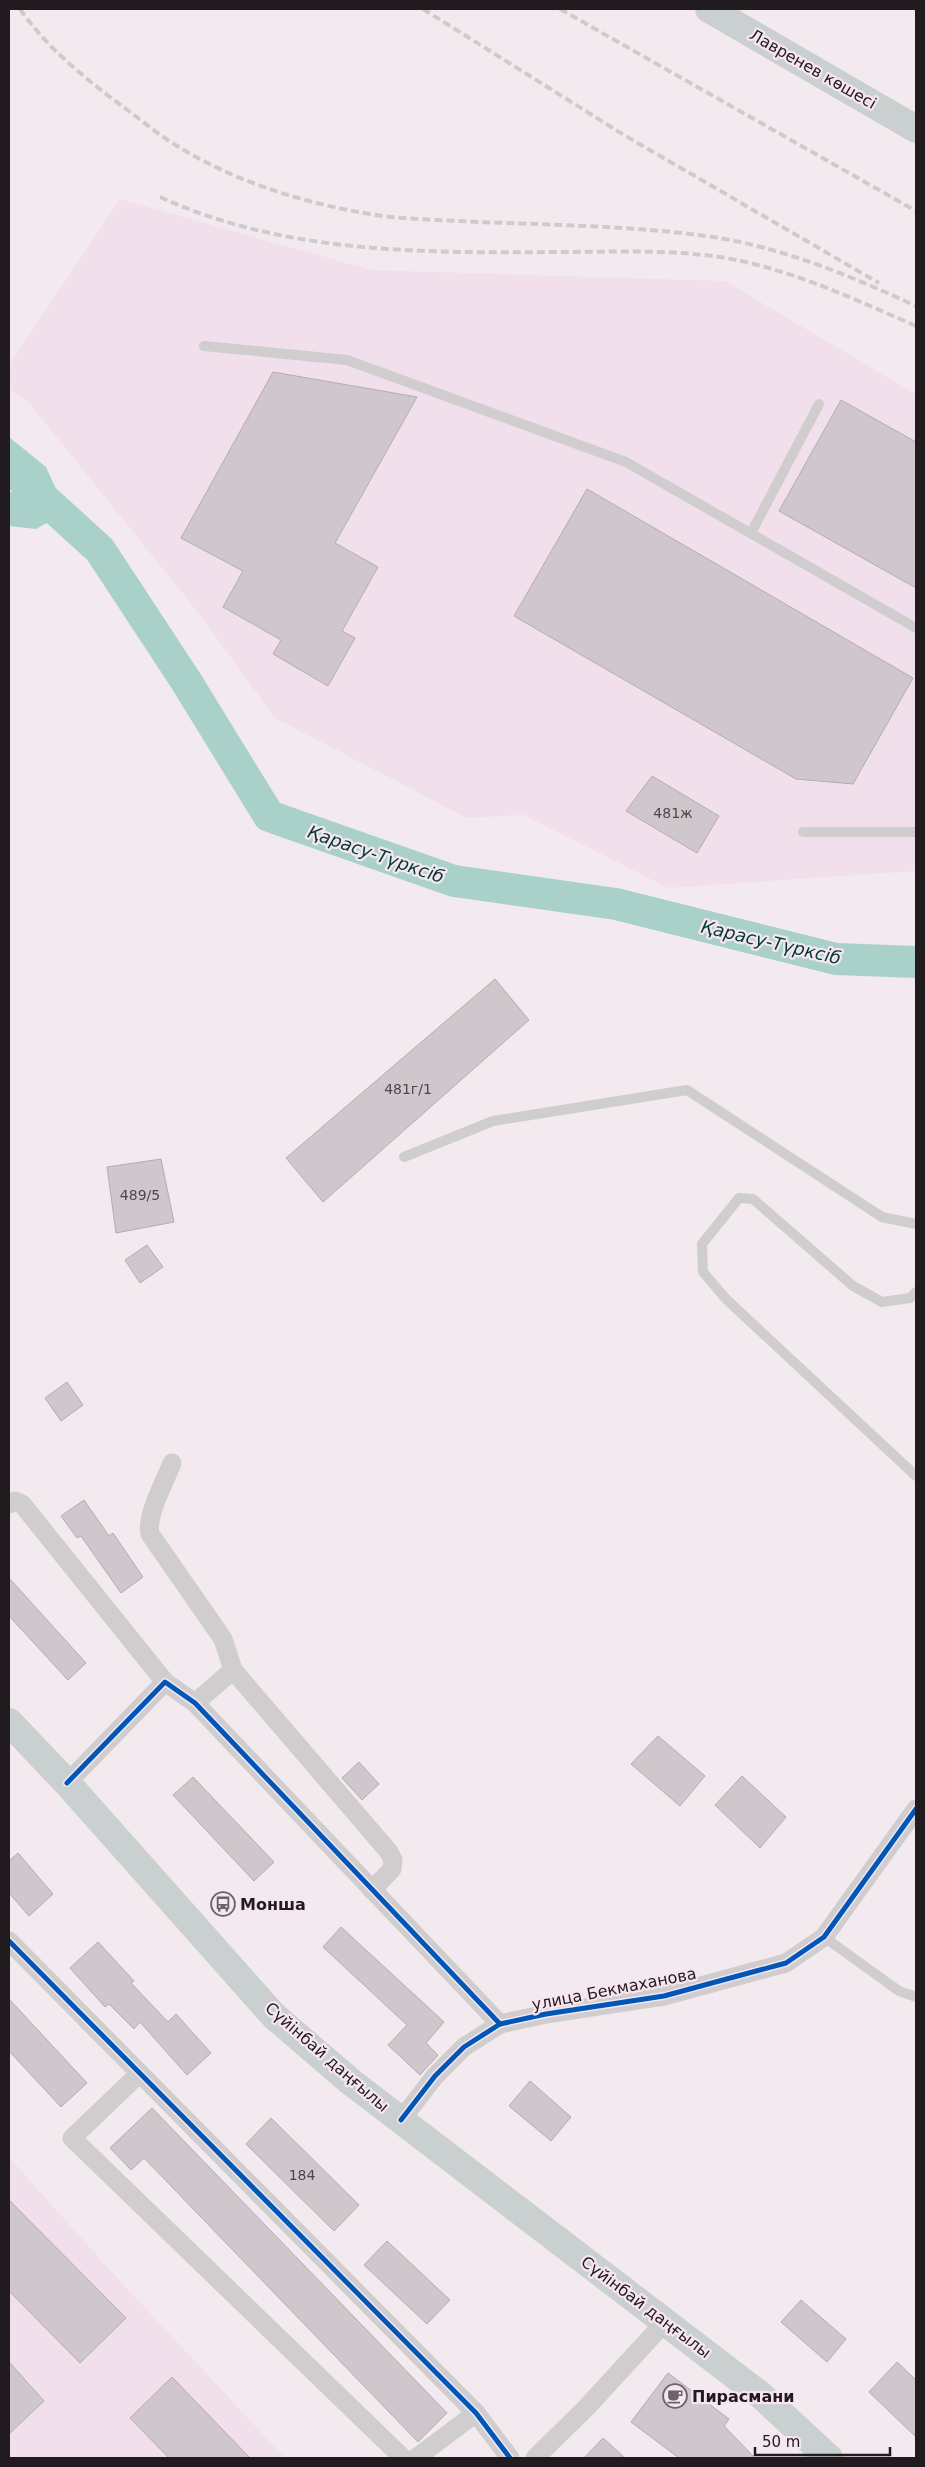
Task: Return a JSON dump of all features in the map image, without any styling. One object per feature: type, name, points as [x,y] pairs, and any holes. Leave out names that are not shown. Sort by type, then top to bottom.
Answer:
[{"type":"main road","name":"Лавренев көшесі","points":[[709,9],[916,129]]},
{"type":"main road","name":"Сүйінбай даңғылы","points":[[9,1722],[67,1783],[274,2016],[351,2082],[763,2396],[829,2458]]},
{"type":"street","points":[[172,1463],[151,1515],[148,1526],[150,1534],[223,1639],[233,1670],[393,1860],[392,1869],[372,1890]]},
{"type":"street","points":[[9,1504],[15,1501],[22,1504],[165,1682],[195,1703],[500,2024]]},
{"type":"street","points":[[195,1703],[233,1670]]},
{"type":"street","points":[[67,1783],[165,1682]]},
{"type":"street","name":"улица Бекмаханова","points":[[401,2120],[435,2076],[464,2047],[500,2024],[546,2014],[664,1996],[786,1963],[824,1937],[916,1809]]},
{"type":"street","points":[[9,1941],[476,2413],[510,2458]]},
{"type":"street","points":[[140,2073],[72,2138],[403,2458]]},
{"type":"street","points":[[535,2458],[586,2408],[665,2322]]},
{"type":"street","points":[[416,2458],[476,2413]]},
{"type":"lane","points":[[204,346],[347,360],[626,462],[916,628]]},
{"type":"lane","points":[[751,534],[818,404]]},
{"type":"lane","points":[[803,832],[916,832]]},
{"type":"lane","points":[[404,1157],[493,1121],[687,1090],[882,1217],[916,1224]]},
{"type":"lane","points":[[916,1292],[910,1298],[882,1302],[853,1286],[753,1199],[739,1198],[702,1244],[704,1272],[726,1299],[916,1476]]},
{"type":"lane","points":[[824,1937],[899,1991],[916,1997]]},
{"type":"shaded area","points":[[120,199],[371,270],[725,281],[916,394],[916,871],[668,888],[524,815],[467,818],[275,718],[196,610],[29,403],[9,389],[9,365]]},
{"type":"shaded area","points":[[9,437],[46,467],[56,489],[57,517],[36,529],[9,526],[9,493],[18,489],[9,475]]},
{"type":"shaded area","points":[[9,2157],[109,2269],[285,2458],[9,2458]]},
{"type":"building","points":[[273,372],[417,397],[335,543],[378,567],[342,631],[355,638],[328,686],[273,654],[281,640],[223,607],[243,571],[181,538]]},
{"type":"building","points":[[841,400],[916,442],[916,588],[779,511]]},
{"type":"building","points":[[587,489],[913,678],[853,784],[796,779],[514,616]]},
{"type":"building","points":[[652,776],[719,816],[697,853],[626,811]]},
{"type":"building","points":[[495,979],[529,1020],[323,1202],[286,1158]]},
{"type":"building","points":[[161,1159],[174,1222],[116,1233],[107,1167]]},
{"type":"building","points":[[147,1245],[163,1267],[140,1283],[125,1260]]},
{"type":"building","points":[[67,1382],[83,1405],[61,1421],[45,1398]]},
{"type":"building","points":[[84,1500],[109,1536],[113,1533],[143,1577],[121,1593],[81,1536],[77,1538],[61,1516]]},
{"type":"building","points":[[9,1578],[86,1663],[68,1680],[9,1616]]},
{"type":"building","points":[[658,1736],[705,1776],[680,1806],[631,1764]]},
{"type":"building","points":[[359,1762],[379,1784],[362,1800],[342,1778]]},
{"type":"building","points":[[742,1776],[786,1817],[760,1848],[715,1805]]},
{"type":"building","points":[[193,1777],[274,1862],[254,1881],[173,1795]]},
{"type":"building","points":[[18,1853],[53,1894],[29,1916],[9,1893],[9,1861]]},
{"type":"building","points":[[341,1927],[444,2022],[426,2043],[438,2055],[420,2075],[388,2045],[407,2025],[323,1947]]},
{"type":"building","points":[[98,1942],[134,1981],[131,1983],[168,2022],[176,2014],[211,2053],[187,2075],[140,2022],[134,2029],[109,2004],[105,2007],[70,1968]]},
{"type":"building","points":[[9,1999],[87,2083],[61,2107],[9,2051]]},
{"type":"building","points":[[530,2081],[571,2117],[551,2141],[509,2106]]},
{"type":"building","points":[[152,2108],[447,2413],[418,2442],[144,2158],[131,2170],[110,2148]]},
{"type":"building","points":[[271,2118],[359,2205],[334,2231],[246,2144]]},
{"type":"building","points":[[9,2200],[126,2318],[80,2363],[9,2291]]},
{"type":"building","points":[[387,2241],[450,2300],[427,2324],[364,2265]]},
{"type":"building","points":[[801,2300],[846,2339],[827,2362],[781,2322]]},
{"type":"building","points":[[9,2362],[44,2401],[9,2434]]},
{"type":"building","points":[[897,2362],[916,2380],[916,2437],[869,2392]]},
{"type":"building","name":"Пирасмани","points":[[668,2373],[729,2419],[724,2426],[755,2458],[679,2458],[631,2422]]},
{"type":"building","points":[[172,2377],[250,2458],[169,2458],[130,2418]]},
{"type":"building","points":[[603,2438],[625,2458],[584,2458]]},
{"type":"waterway","name":"Қарасу-Түрксіб","points":[[9,467],[100,550],[186,681],[269,816],[454,881],[616,904],[836,959],[916,962]]},
{"type":"railway","points":[[20,9],[31,24],[71,65],[163,137],[221,170],[271,190],[323,205],[389,217],[626,228],[713,237],[766,248],[817,264],[916,306]]},
{"type":"railway","points":[[423,9],[624,135],[879,283]]},
{"type":"railway","points":[[560,9],[916,211]]},
{"type":"railway","points":[[160,197],[207,216],[256,230],[305,240],[356,246],[457,252],[663,252],[726,258],[751,263],[799,278],[916,326]]},
{"type":"cycle path","points":[[67,1783],[165,1682],[195,1703],[500,2024]]},
{"type":"cycle path","points":[[401,2120],[435,2076],[464,2047],[500,2024],[546,2014],[664,1996],[786,1963],[824,1937],[916,1809]]},
{"type":"cycle path","points":[[9,1941],[476,2413],[510,2458]]},
{"type":"place","name":"Монша","points":[[223,1904]]},
{"type":"place","name":"Пирасмани","points":[[675,2396]]}]
